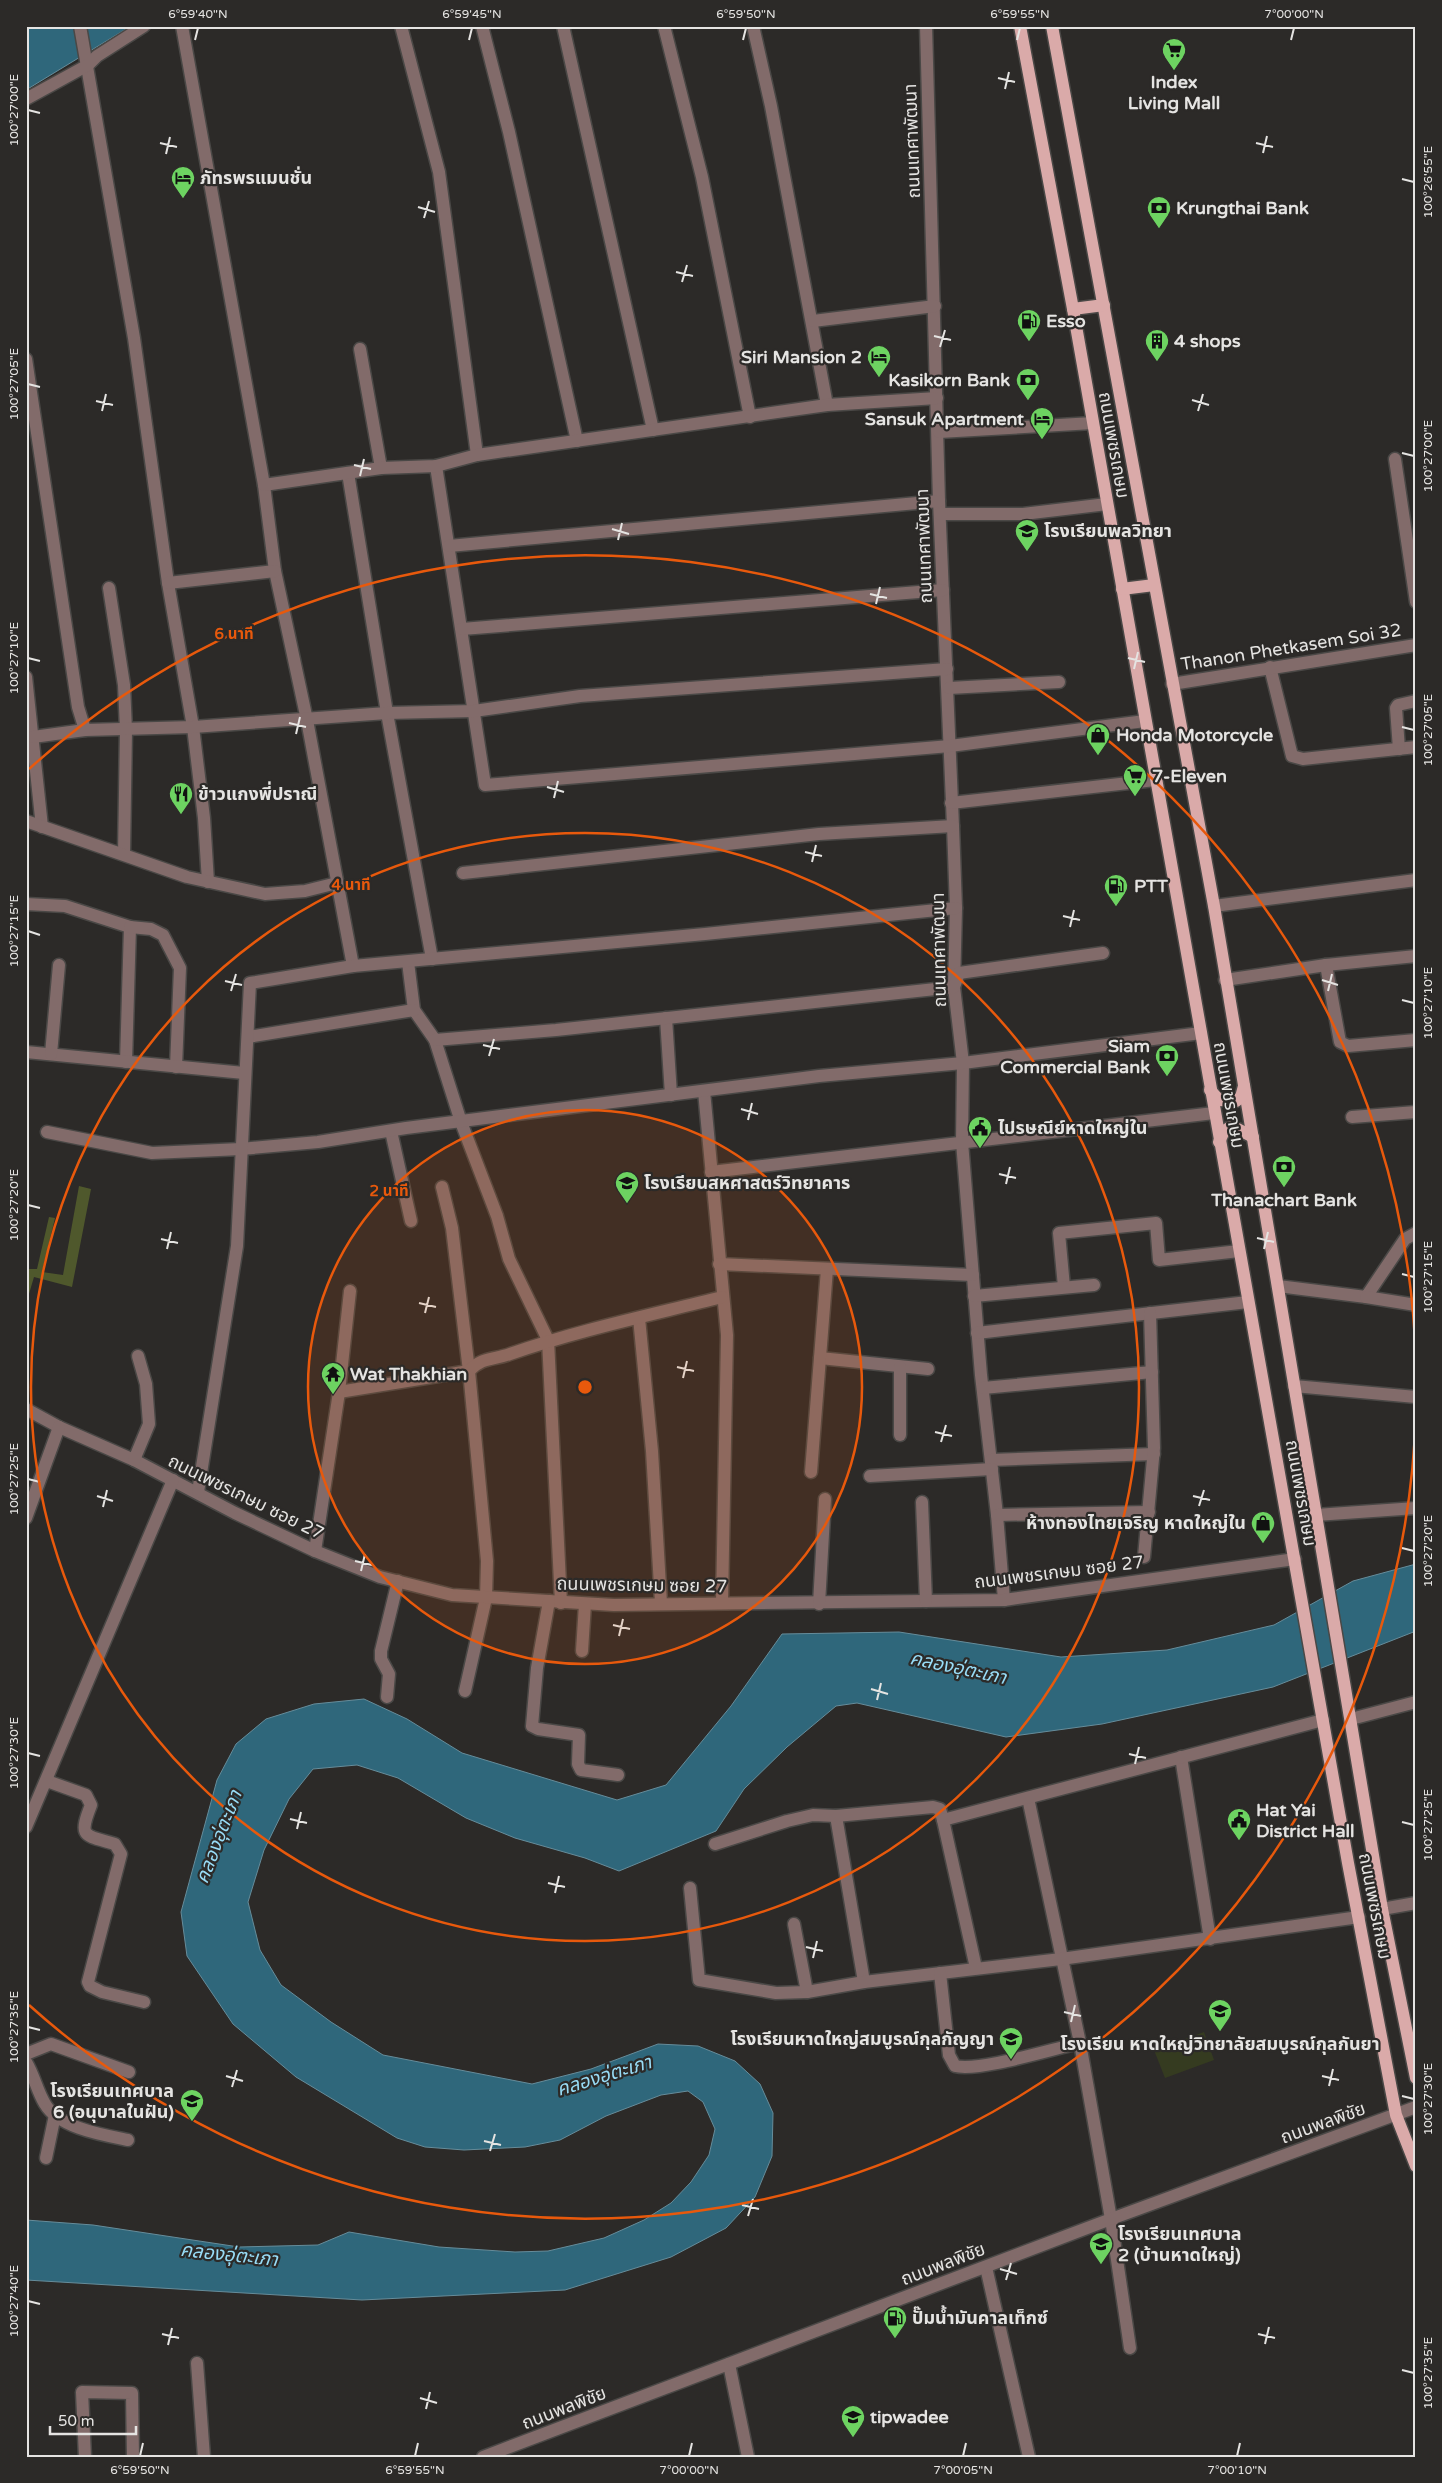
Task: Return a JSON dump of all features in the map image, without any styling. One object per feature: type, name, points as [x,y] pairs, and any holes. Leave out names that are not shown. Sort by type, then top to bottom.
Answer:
[{"type":"main road","name":"ถนนเพชรเกษม","points":[[1020,26],[1073,309],[1322,1720],[1396,2115],[1416,2166]]},
{"type":"main road","name":"ถนนเพชรเกษม","points":[[1052,26],[1214,906],[1382,1909],[1416,2078]]},
{"type":"main road","points":[[1073,309],[1104,304]]},
{"type":"main road","points":[[1122,589],[1154,585]]},
{"type":"main road","points":[[1210,1090],[1219,1100],[1236,1101],[1241,1097],[1244,1086]]},
{"type":"main road","points":[[1219,1142],[1224,1131],[1232,1126],[1253,1137]]},
{"type":"street","points":[[80,26],[134,338],[168,583],[193,727],[204,818],[208,882]]},
{"type":"street","points":[[26,99],[88,65],[97,56],[144,26]]},
{"type":"street","points":[[182,26],[264,485],[275,571],[307,720],[353,966]]},
{"type":"street","points":[[401,26],[439,172],[478,455]]},
{"type":"street","points":[[482,26],[509,132],[577,441]]},
{"type":"street","points":[[563,26],[653,430]]},
{"type":"street","points":[[664,26],[702,177],[750,417]]},
{"type":"street","points":[[752,26],[771,106],[813,321],[827,405]]},
{"type":"street","name":"ถนนเทศาพัฒนา","points":[[926,26],[939,432],[939,501],[949,688],[951,804],[956,908],[954,987],[963,1063],[962,1142],[977,1333],[992,1464],[1004,1600]]},
{"type":"street","points":[[813,321],[935,306]]},
{"type":"street","points":[[360,349],[381,468]]},
{"type":"street","points":[[26,359],[78,707],[85,730]]},
{"type":"street","points":[[264,485],[381,468],[436,466],[478,455],[827,405],[937,398]]},
{"type":"street","points":[[939,432],[1093,423]]},
{"type":"street","points":[[1395,459],[1416,602]]},
{"type":"street","points":[[436,466],[485,785],[950,746],[1145,721]]},
{"type":"street","points":[[348,473],[387,713],[432,959]]},
{"type":"street","points":[[449,546],[939,501]]},
{"type":"street","points":[[940,514],[1023,514],[1107,504]]},
{"type":"street","points":[[168,583],[275,571]]},
{"type":"street","points":[[109,588],[124,685],[126,730],[124,854]]},
{"type":"street","points":[[462,628],[943,590]]},
{"type":"street","name":"Thanon Phetkasem Soi 32","points":[[1172,684],[1416,645]]},
{"type":"street","points":[[1270,668],[1292,756],[1303,759],[1416,747]]},
{"type":"street","points":[[33,737],[85,730],[193,727],[387,713],[474,711],[580,696],[947,669]]},
{"type":"street","points":[[26,676],[42,827]]},
{"type":"street","points":[[949,688],[1059,682]]},
{"type":"street","points":[[1399,749],[1396,708],[1398,705],[1416,701]]},
{"type":"street","points":[[951,804],[1155,780]]},
{"type":"street","points":[[26,821],[208,882],[266,894],[305,891],[337,883]]},
{"type":"street","points":[[463,873],[819,834],[953,826]]},
{"type":"street","points":[[1214,906],[1416,880]]},
{"type":"street","points":[[26,904],[65,906],[130,927],[151,929],[164,935],[180,968],[176,1067]]},
{"type":"street","points":[[198,1492],[237,1246],[240,1149],[250,983],[353,966],[956,908]]},
{"type":"street","points":[[126,1062],[130,927]]},
{"type":"street","points":[[435,1040],[666,1018],[954,987],[959,972],[1103,953]]},
{"type":"street","points":[[1225,980],[1326,965],[1416,956]]},
{"type":"street","points":[[408,962],[414,1010],[435,1040],[461,1122],[496,1216],[509,1259],[548,1340],[555,1602],[537,1668],[532,1726],[538,1729],[579,1735],[578,1764],[581,1770],[618,1774]]},
{"type":"street","points":[[51,1054],[59,965]]},
{"type":"street","points":[[1326,965],[1340,1042],[1348,1046],[1416,1040]]},
{"type":"street","points":[[248,1037],[414,1010]]},
{"type":"street","points":[[666,1018],[671,1095]]},
{"type":"street","points":[[47,1132],[152,1152],[240,1149],[819,1076],[963,1063],[1202,1033]]},
{"type":"street","points":[[26,1052],[244,1073]]},
{"type":"street","points":[[704,1091],[727,1334],[722,1603]]},
{"type":"street","points":[[1352,1117],[1416,1112]]},
{"type":"street","points":[[711,1172],[1214,1113]]},
{"type":"street","points":[[391,1131],[411,1222]]},
{"type":"street","points":[[442,1187],[452,1228],[469,1371],[487,1561],[486,1598],[465,1691]]},
{"type":"street","points":[[1064,1288],[1059,1233],[1156,1223],[1159,1260],[1239,1252]]},
{"type":"street","points":[[1366,1297],[1405,1239],[1416,1233]]},
{"type":"street","points":[[719,1264],[973,1275]]},
{"type":"street","points":[[811,1472],[827,1269]]},
{"type":"street","points":[[974,1296],[1094,1285]]},
{"type":"street","points":[[1278,1286],[1416,1305]]},
{"type":"street","points":[[315,1551],[339,1392],[350,1291]]},
{"type":"street","points":[[339,1392],[469,1371],[478,1362],[508,1355],[548,1340],[722,1297]]},
{"type":"street","points":[[977,1333],[1248,1302]]},
{"type":"street","points":[[1144,1557],[1154,1454],[1150,1314]]},
{"type":"street","points":[[639,1318],[652,1451],[661,1603]]},
{"type":"street","points":[[134,1460],[149,1424],[146,1384],[138,1356]]},
{"type":"street","points":[[820,1358],[928,1369]]},
{"type":"street","points":[[900,1366],[900,1435]]},
{"type":"street","points":[[982,1388],[1152,1372]]},
{"type":"street","points":[[1294,1386],[1416,1397]]},
{"type":"street","name":"ถนนเพชรเกษม ซอย 27","points":[[26,1409],[59,1427],[134,1460],[235,1513],[315,1551],[380,1577],[452,1595],[585,1604],[819,1604],[1004,1600],[1295,1564]]},
{"type":"street","points":[[26,1518],[59,1427]]},
{"type":"street","points":[[870,1476],[992,1464],[1154,1454]]},
{"type":"street","points":[[26,1827],[174,1480]]},
{"type":"street","points":[[819,1604],[825,1499]]},
{"type":"street","points":[[922,1502],[926,1601]]},
{"type":"street","points":[[1316,1515],[1416,1508]]},
{"type":"street","points":[[997,1516],[1149,1512]]},
{"type":"street","points":[[387,1697],[390,1674],[381,1659],[381,1650],[398,1581]]},
{"type":"street","points":[[582,1651],[585,1604]]},
{"type":"street","points":[[1351,1719],[1416,1702]]},
{"type":"street","points":[[943,1820],[1322,1720]]},
{"type":"street","points":[[1181,1757],[1210,1939]]},
{"type":"street","points":[[47,1781],[86,1795],[91,1805],[84,1823],[85,1832],[89,1836],[115,1844],[121,1854],[88,1982],[90,1986],[102,1992],[144,2002]]},
{"type":"street","points":[[1028,1798],[1080,2043],[1111,2219],[1130,2348]]},
{"type":"street","points":[[715,1844],[787,1821],[813,1815],[836,1816],[933,1807],[940,1809],[976,1968]]},
{"type":"street","points":[[836,1816],[864,1982]]},
{"type":"street","points":[[690,1888],[699,1980],[776,1993],[807,1992],[864,1982],[1061,1959],[1359,1917]]},
{"type":"street","points":[[1382,1909],[1416,1904]]},
{"type":"street","points":[[794,1924],[807,1992]]},
{"type":"street","points":[[940,1973],[949,2054],[955,2066],[963,2068],[1011,2060],[1080,2043]]},
{"type":"street","points":[[26,2054],[51,2044],[129,2072]]},
{"type":"street","points":[[26,2062],[45,2105],[55,2115],[88,2132],[128,2140]]},
{"type":"street","name":"ถนนพลพิชัย","points":[[483,2457],[1111,2219],[1416,2107]]},
{"type":"street","points":[[46,2158],[55,2115]]},
{"type":"street","points":[[986,2267],[1029,2457]]},
{"type":"street","points":[[197,2364],[204,2457]]},
{"type":"street","points":[[729,2364],[748,2457]]},
{"type":"street","points":[[85,2457],[82,2392],[132,2393],[133,2457]]},
{"type":"green space","points":[[79,1186],[91,1189],[72,1287],[34,1277],[26,1304],[26,1278],[29,1269],[37,1269],[49,1217],[55,1218],[42,1272],[63,1275]]},
{"type":"green space","points":[[1204,2032],[1214,2060],[1165,2078],[1154,2050]]},
{"type":"water","points":[[26,26],[131,26],[26,90]]},
{"type":"water","name":"คลองอุ่ตะเภา","points":[[1416,1564],[1416,1631],[1273,1687],[1102,1724],[1006,1737],[857,1703],[836,1706],[787,1747],[744,1789],[716,1831],[619,1871],[585,1858],[515,1838],[466,1818],[398,1778],[357,1765],[313,1769],[289,1799],[264,1850],[248,1902],[260,1950],[281,1985],[331,2022],[383,2055],[532,2084],[591,2069],[658,2044],[698,2046],[735,2061],[760,2084],[773,2113],[772,2156],[755,2197],[726,2228],[671,2257],[565,2290],[362,2300],[26,2280],[26,2220],[93,2225],[239,2247],[318,2245],[349,2232],[439,2247],[515,2252],[548,2251],[604,2238],[644,2220],[671,2203],[691,2182],[709,2155],[715,2129],[703,2102],[688,2091],[661,2095],[606,2116],[560,2140],[525,2147],[464,2150],[425,2147],[397,2138],[296,2077],[233,2024],[187,1956],[181,1912],[217,1780],[236,1744],[266,1719],[314,1704],[364,1699],[407,1719],[462,1753],[617,1800],[666,1785],[731,1706],[782,1634],[899,1632],[1061,1657],[1167,1650],[1274,1625],[1353,1581]]},
{"type":"place","name":"Index Living Mall","points":[[1174,71]]},
{"type":"place","name":"ภัทรพรแมนชั่น","points":[[183,199]]},
{"type":"place","name":"Krungthai Bank","points":[[1159,229]]},
{"type":"place","name":"Esso","points":[[1029,342]]},
{"type":"place","name":"4 shops","points":[[1157,362]]},
{"type":"place","name":"Siri Mansion 2","points":[[879,378]]},
{"type":"place","name":"Kasikorn Bank","points":[[1028,401]]},
{"type":"place","name":"Sansuk Apartment","points":[[1042,440]]},
{"type":"place","name":"โรงเรียนพลวิทยา","points":[[1027,552]]},
{"type":"place","name":"Honda Motorcycle","points":[[1098,756]]},
{"type":"place","name":"7-Eleven","points":[[1135,797]]},
{"type":"place","name":"ข้าวแกงพี่ปราณี","points":[[181,815]]},
{"type":"place","name":"PTT","points":[[1116,907]]},
{"type":"place","name":"Siam Commercial Bank","points":[[1167,1077]]},
{"type":"place","name":"ไปรษณีย์หาดใหญ่ใน","points":[[980,1149]]},
{"type":"place","name":"Thanachart Bank","points":[[1284,1188]]},
{"type":"place","name":"โรงเรียนสหศาสตร์วิทยาคาร","points":[[627,1204]]},
{"type":"place","name":"Wat Thakhian","points":[[333,1395]]},
{"type":"place","name":"ห้างทองไทยเจริญ หาดใหญ่ใน","points":[[1263,1544]]},
{"type":"place","name":"Hat Yai District Hall","points":[[1239,1841]]},
{"type":"place","name":"โรงเรียน หาดใหญ่วิทยาลัยสมบูรณ์กุลกันยา","points":[[1220,2032]]},
{"type":"place","name":"โรงเรียนหาดใหญ่สมบูรณ์กุลกัญญา","points":[[1011,2060]]},
{"type":"place","name":"โรงเรียนเทศบาล 6 (อนุบาลในฝัน)","points":[[192,2122]]},
{"type":"place","name":"โรงเรียนเทศบาล 2 (บ้านหาดใหญ่)","points":[[1101,2265]]},
{"type":"place","name":"ปั๊มน้ำมันคาลเท็กซ์","points":[[895,2339]]},
{"type":"place","name":"tipwadee","points":[[853,2438]]}]
